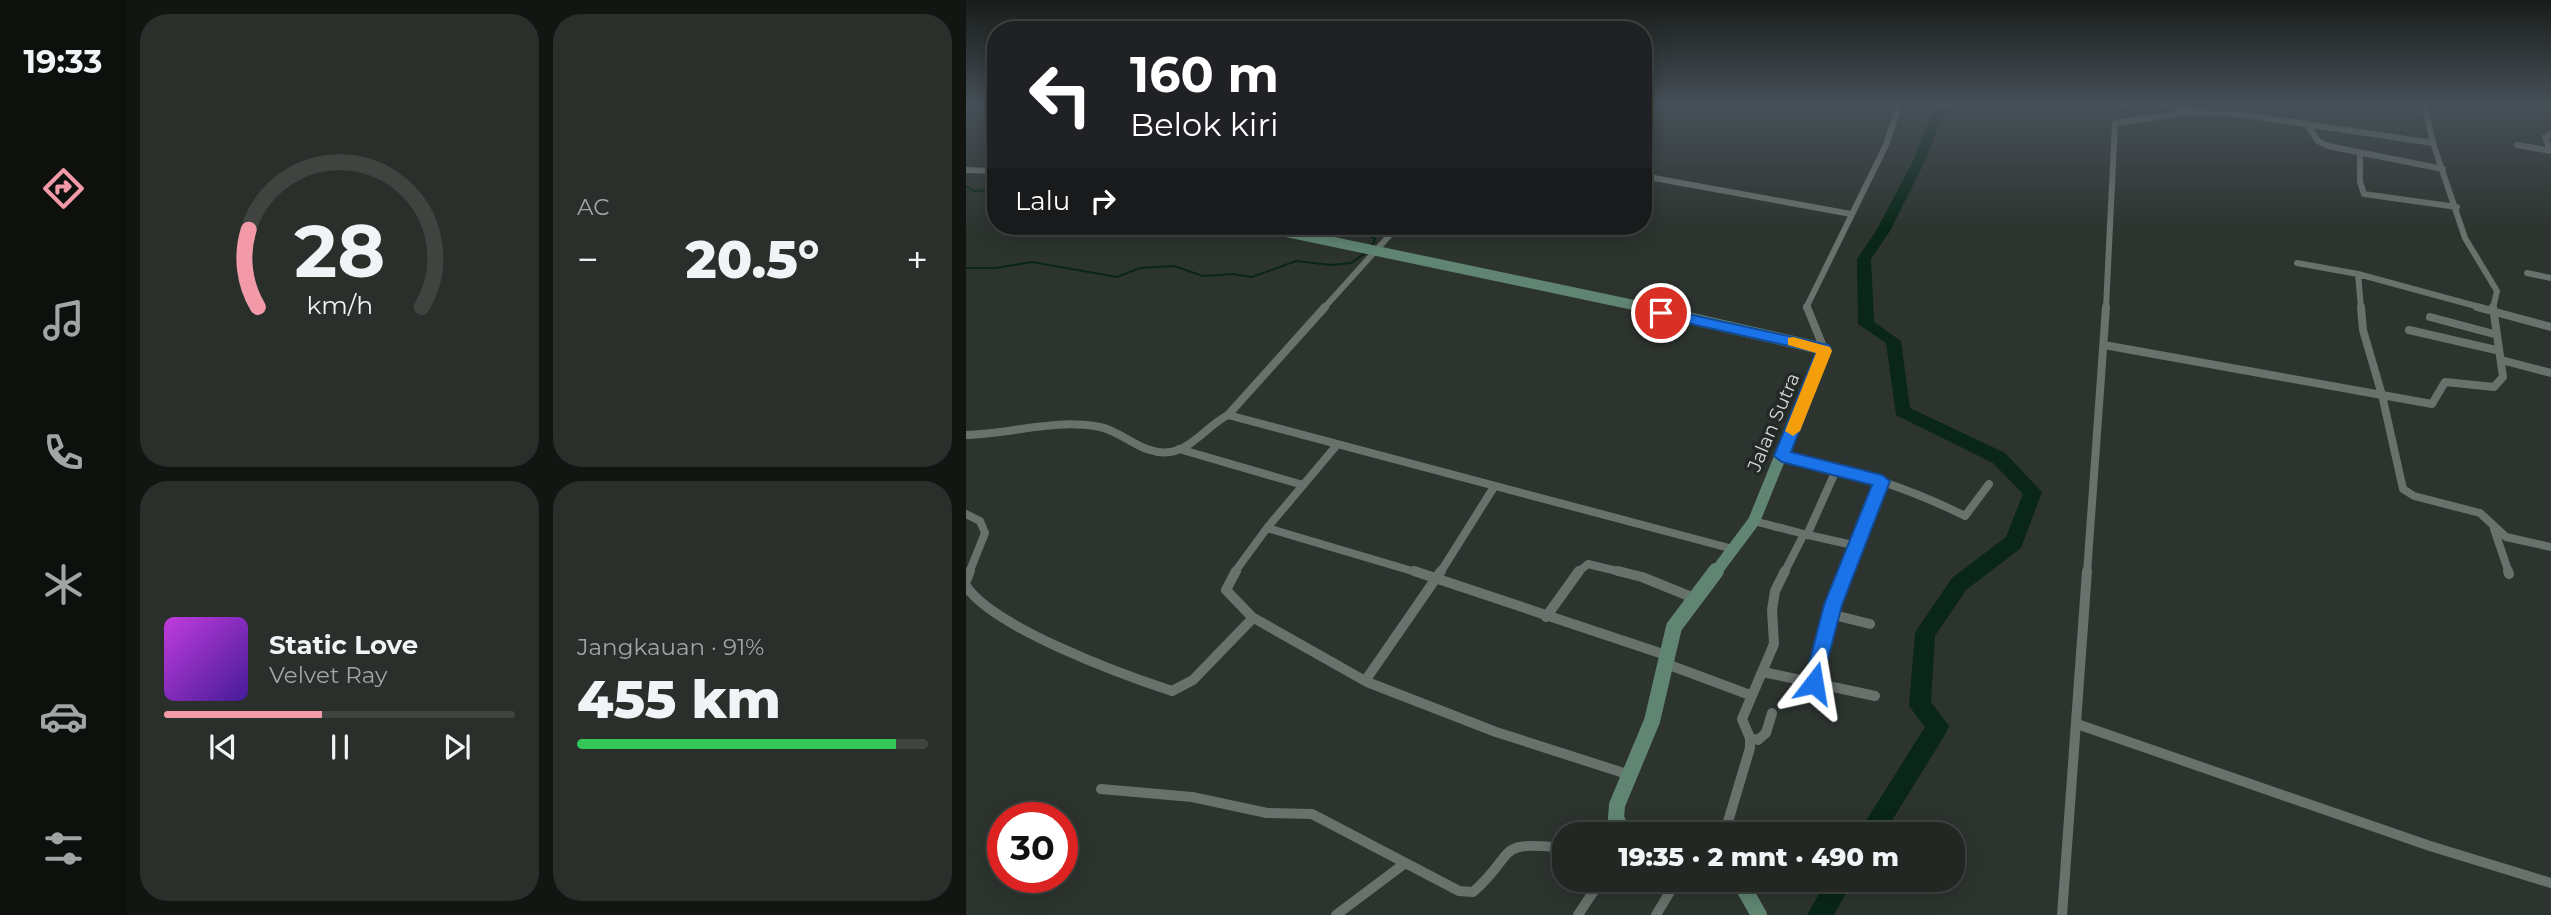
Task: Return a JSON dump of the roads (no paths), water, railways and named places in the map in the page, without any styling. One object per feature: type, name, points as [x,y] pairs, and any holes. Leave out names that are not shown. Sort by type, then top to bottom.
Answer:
[{"type":"street","points":[[1824,349],[1806,309],[1886,146]]},
{"type":"street","points":[[2062,915],[2104,345],[2114,146]]},
{"type":"street","points":[[2329,146],[2443,169]]},
{"type":"street","points":[[2104,345],[2432,404],[2445,382],[2494,387],[2503,377],[2501,360],[2496,351],[2492,312],[2497,291],[2483,264],[2469,246],[2434,146]]},
{"type":"street","points":[[2521,146],[2551,151]]},
{"type":"street","points":[[2360,153],[2360,185],[2364,194],[2457,207]]},
{"type":"street","points":[[966,170],[987,171]]},
{"type":"street","points":[[1652,178],[1851,214]]},
{"type":"street","points":[[1300,235],[1546,285],[1824,349]]},
{"type":"street","points":[[1179,449],[1212,421],[1228,415],[1370,250],[1388,235]]},
{"type":"street","points":[[2297,263],[2358,274],[2551,327]]},
{"type":"street","points":[[2528,273],[2551,278]]},
{"type":"street","points":[[2358,274],[2364,330],[2403,489],[2414,496],[2480,513],[2494,529],[2517,541],[2551,547]]},
{"type":"street","points":[[2430,317],[2494,334]]},
{"type":"street","points":[[2409,330],[2496,351]]},
{"type":"street","name":"Jalan Sutra","points":[[1618,822],[1616,805],[1652,721],[1674,627],[1754,521],[1824,349]]},
{"type":"street","points":[[2501,360],[2551,373]]},
{"type":"street","points":[[1228,415],[1335,446],[1732,549]]},
{"type":"street","points":[[966,435],[1058,425],[1096,426],[1160,453],[1179,449],[1303,485]]},
{"type":"street","points":[[1335,446],[1267,528],[1225,587],[1252,619],[1305,644],[1366,681],[1498,736],[1628,775]]},
{"type":"street","points":[[1782,456],[1838,468],[1913,490],[1965,516],[1989,484]]},
{"type":"street","points":[[1728,822],[1750,748],[1750,738],[1742,722],[1750,695],[1763,672],[1774,643],[1772,610],[1775,591],[1838,468]]},
{"type":"street","points":[[1814,683],[1830,614],[1882,481]]},
{"type":"street","points":[[1366,681],[1436,579],[1494,487]]},
{"type":"street","points":[[966,514],[980,521],[985,533],[966,584],[970,592],[1013,624],[1044,641],[1172,691],[1185,687],[1234,632],[1252,619]]},
{"type":"street","points":[[1754,521],[1857,546]]},
{"type":"street","points":[[1267,528],[1343,548],[1546,617],[1665,659],[1750,695]]},
{"type":"street","points":[[2494,529],[2509,574]]},
{"type":"street","points":[[1546,617],[1578,572],[1588,564],[1642,577],[1694,598]]},
{"type":"street","points":[[1830,614],[1870,624]]},
{"type":"street","points":[[1763,672],[1875,696]]},
{"type":"street","points":[[1750,738],[1758,740],[1766,733],[1772,713]]},
{"type":"street","points":[[2077,724],[2430,846],[2551,883]]},
{"type":"street","points":[[1101,789],[1192,797],[1266,813],[1312,814],[1460,891],[1473,892],[1513,847],[1525,844],[1552,847]]},
{"type":"street","points":[[1335,915],[1404,863]]},
{"type":"street","points":[[1578,915],[1593,892]]},
{"type":"street","points":[[1656,915],[1670,892]]},
{"type":"street","points":[[1746,892],[1759,915]]},
{"type":"waterway","points":[[1877,822],[1938,726],[1920,706],[1925,634],[1959,584],[2014,542],[2033,492],[1999,458],[1902,411],[1893,341],[1866,324],[1864,259],[1883,231],[1925,146]]},
{"type":"waterway","points":[[966,186],[974,191],[987,190]]},
{"type":"waterway","points":[[1370,235],[1375,239],[1372,246]]},
{"type":"waterway","points":[[966,268],[996,268],[1032,262],[1117,277],[1140,268],[1174,266],[1203,276],[1233,274],[1252,277],[1296,261],[1331,265],[1351,263],[1368,251]]},
{"type":"waterway","points":[[1820,915],[1834,892]]}]
